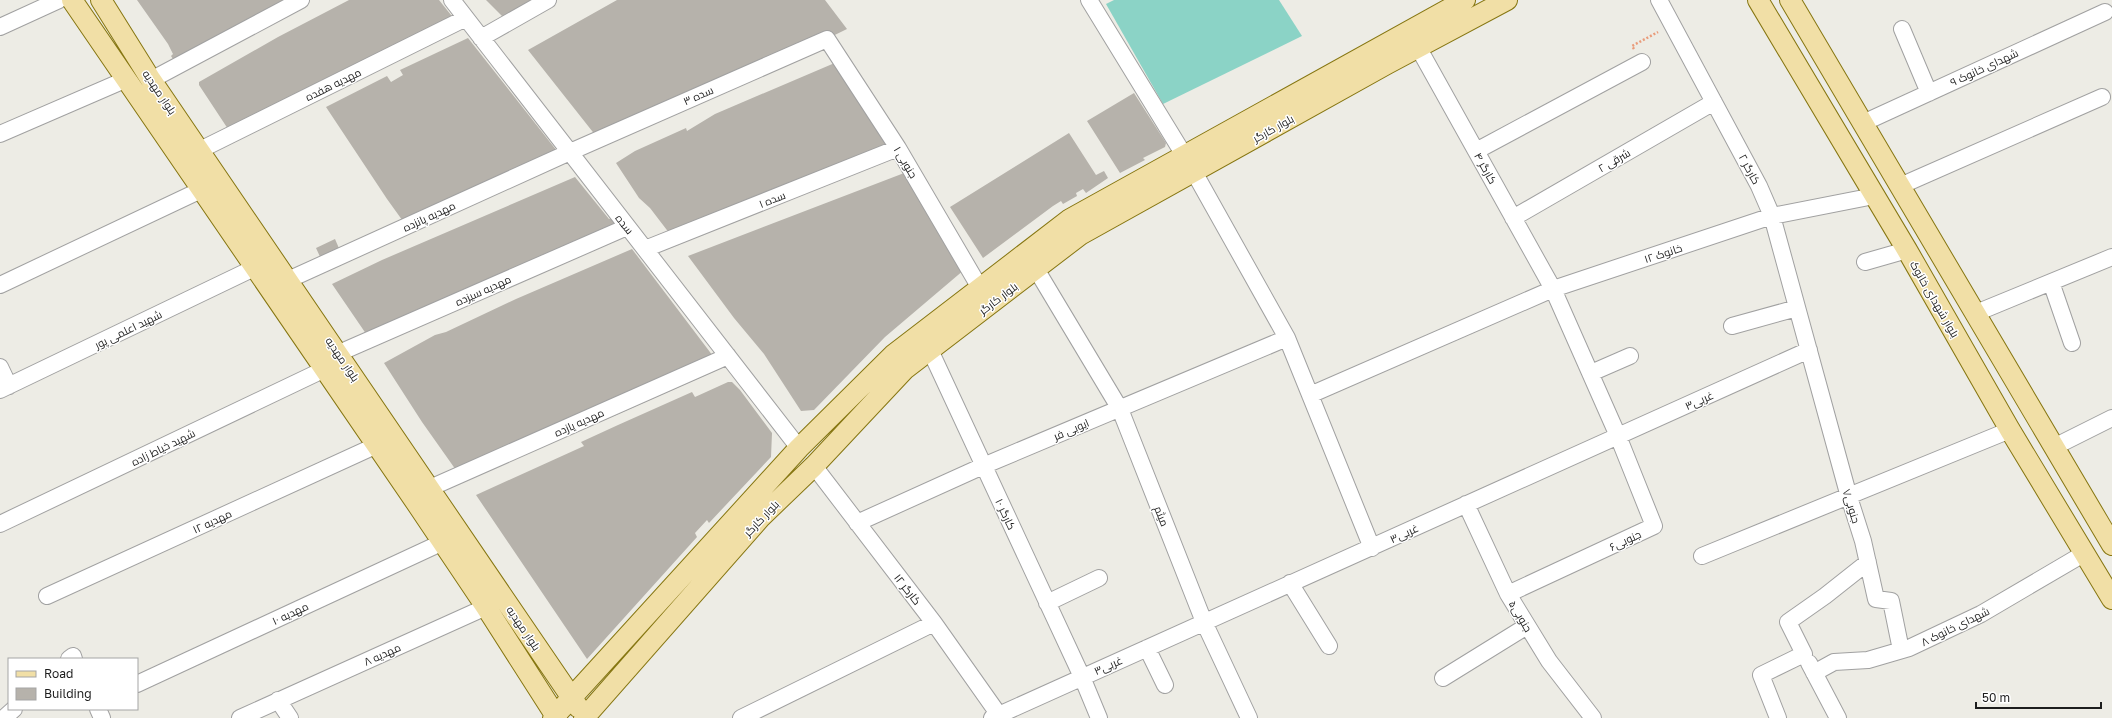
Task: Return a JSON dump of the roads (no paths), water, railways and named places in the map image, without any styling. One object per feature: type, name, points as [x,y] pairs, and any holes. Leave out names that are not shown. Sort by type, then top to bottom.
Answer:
[{"type":"main road","name":"بلوار مهدیه","points":[[72,0],[443,542],[474,572],[586,718]]},
{"type":"main road","name":"بلوار مهدیه","points":[[101,0],[151,80],[430,488],[474,572],[486,607],[555,717]]},
{"type":"main road","name":"بلوار کارگر","points":[[586,718],[761,517],[814,466],[905,369],[1080,235],[1189,164],[1465,0]]},
{"type":"main road","name":"بلوار کارگر","points":[[555,717],[571,697],[799,448],[892,355],[1070,219],[1189,164],[1507,0]]},
{"type":"main road","name":"بلوار شهدای خانوک","points":[[1758,0],[1907,250],[2010,430],[2112,599]]},
{"type":"main road","points":[[1790,0],[2112,545]]},
{"type":"street","points":[[0,27],[59,0]]},
{"type":"street","points":[[151,80],[301,0]]},
{"type":"street","name":"سده","points":[[452,0],[799,448]]},
{"type":"street","points":[[481,38],[548,0]]},
{"type":"street","points":[[1089,0],[1189,164],[1287,338],[1372,548]]},
{"type":"street","name":"کارگر ۲","points":[[1659,0],[1759,186],[1772,216],[1809,350]]},
{"type":"street","name":"شهدای خانوک ۹","points":[[1863,123],[2105,12]]},
{"type":"street","name":"مهدیه هفده","points":[[200,150],[466,18]]},
{"type":"street","points":[[1902,29],[1929,93]]},
{"type":"street","name":"سده ۳","points":[[570,152],[827,39]]},
{"type":"street","name":"۱ جنوبی","points":[[827,39],[898,148],[980,288]]},
{"type":"street","name":"کارگر ۴","points":[[1418,47],[1553,289],[1618,436]]},
{"type":"street","points":[[1476,151],[1642,62]]},
{"type":"street","points":[[0,134],[127,79]]},
{"type":"street","points":[[1900,186],[2102,97]]},
{"type":"street","name":"شرقی ۲","points":[[1513,218],[1714,102]]},
{"type":"street","name":"سده ۱","points":[[645,249],[898,148]]},
{"type":"street","name":"مهدیه پانزده","points":[[288,280],[570,152]]},
{"type":"street","points":[[0,285],[202,189]]},
{"type":"street","name":"خانوک ۱۲","points":[[1310,395],[1553,289],[1772,216],[1874,196]]},
{"type":"street","name":"مهدیه سیزده","points":[[338,353],[627,227]]},
{"type":"street","points":[[1865,262],[1907,250]]},
{"type":"street","points":[[1976,313],[2112,257]]},
{"type":"street","name":"شهید اعلمی پور","points":[[5,388],[256,267]]},
{"type":"street","name":"میثم","points":[[1036,269],[1120,409],[1204,622],[1249,718]]},
{"type":"street","points":[[2051,282],[2072,343]]},
{"type":"street","points":[[1732,326],[1797,308]]},
{"type":"street","name":"ایوبی فر","points":[[857,523],[983,466],[1287,338]]},
{"type":"street","name":"کارگر ۱۰","points":[[930,350],[1082,678],[1098,718]]},
{"type":"street","name":"غربی۳","points":[[995,716],[1290,583],[1372,548],[1466,504],[1809,350]]},
{"type":"street","name":"جنوبی۷","points":[[1809,350],[1868,562],[1876,599],[1891,600],[1901,650]]},
{"type":"street","name":"مهدیه یازده","points":[[430,488],[728,356]]},
{"type":"street","points":[[1591,374],[1630,356]]},
{"type":"street","points":[[0,367],[5,388]]},
{"type":"street","name":"شهید خیاط زاده","points":[[0,524],[325,369]]},
{"type":"street","points":[[2054,447],[2112,418]]},
{"type":"street","points":[[1702,556],[2010,430]]},
{"type":"street","name":"جنوبی۶","points":[[1508,594],[1654,526],[1618,436]]},
{"type":"street","name":"مهدیه ۱۲","points":[[47,596],[377,445]]},
{"type":"street","name":"کارگر ۱۲","points":[[814,466],[934,623],[995,716]]},
{"type":"street","name":"جنوبی۵","points":[[1466,504],[1508,594],[1549,661],[1593,718]]},
{"type":"street","name":"مهدیه ۱۰","points":[[138,684],[443,542]]},
{"type":"street","name":"شهدای خانوک ۸","points":[[1814,673],[1834,662],[1868,660],[1901,650],[1981,614],[2085,552]]},
{"type":"street","points":[[1838,718],[1788,622],[1825,596],[1868,562]]},
{"type":"street","points":[[1047,603],[1100,578]]},
{"type":"street","points":[[1290,583],[1329,646]]},
{"type":"street","name":"مهدیه ۸","points":[[240,718],[486,607]]},
{"type":"street","points":[[740,718],[934,623]]},
{"type":"street","points":[[1443,678],[1527,626]]},
{"type":"street","points":[[1146,648],[1165,685]]},
{"type":"street","points":[[1778,718],[1761,675],[1804,654]]},
{"type":"street","points":[[278,700],[290,718]]},
{"type":"street","points":[[4,718],[13,710]]}]
